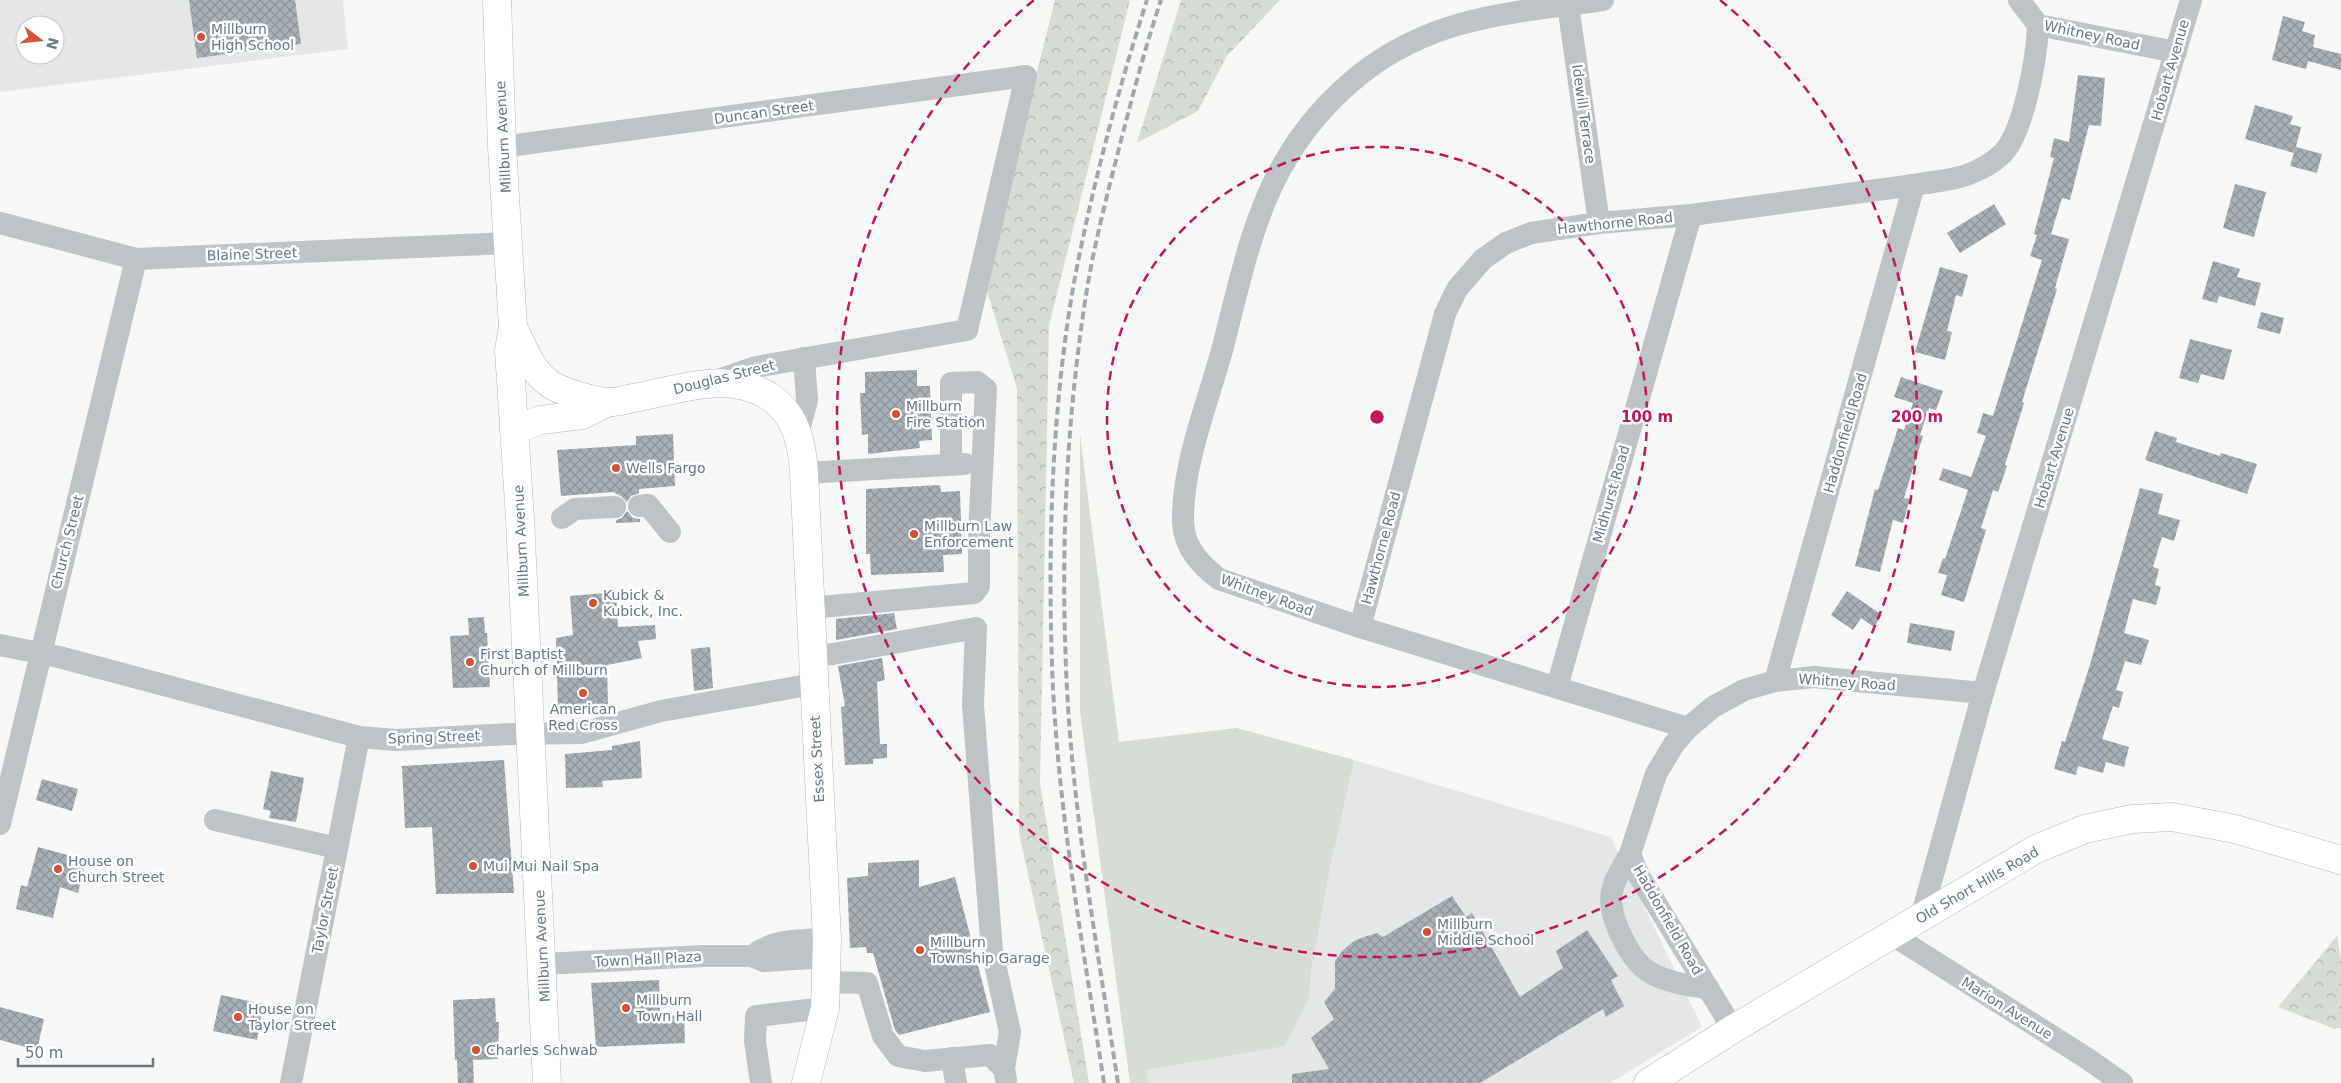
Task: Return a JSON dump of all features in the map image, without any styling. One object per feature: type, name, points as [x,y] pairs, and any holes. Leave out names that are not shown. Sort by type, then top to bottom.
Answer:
[{"type":"main road","name":"Millburn Avenue","points":[[497,0],[502,147],[513,328],[509,350],[543,964],[547,1083]]},
{"type":"main road","name":"Douglas Street","points":[[513,328],[530,362],[549,383],[568,392],[608,402],[707,384]]},
{"type":"main road","name":"Essex Street","points":[[707,384],[734,382],[759,391],[778,402],[789,416],[802,447],[826,972],[806,1083]]},
{"type":"main road","points":[[514,430],[541,420],[582,416],[608,402]]},
{"type":"main road","name":"Old Short Hills Road","points":[[1648,1083],[1733,1029],[2036,849],[2085,828],[2132,819],[2172,817],[2235,830],[2341,860]]},
{"type":"street","name":"Whitney Road","points":[[1603,0],[1478,18],[1447,27],[1403,47],[1362,73],[1316,117],[1296,143],[1276,178],[1255,230],[1187,476],[1183,524],[1189,548],[1201,566],[1219,579],[1360,627],[1688,728],[1713,707],[1728,698],[1744,690],[1775,681],[1814,677],[1983,693]]},
{"type":"street","name":"Whitney Road","points":[[2019,0],[2038,25],[2176,52]]},
{"type":"street","name":"Hobart Avenue","points":[[1921,918],[1983,693],[2190,0]]},
{"type":"street","name":"Idewill Terrace","points":[[1568,5],[1599,223]]},
{"type":"street","name":"Hawthorne Road","points":[[1360,627],[1442,322],[1457,289],[1483,259],[1518,238],[1531,233],[1599,223],[1690,215],[1914,185],[1977,171],[2002,155],[2015,132],[2022,113],[2036,53],[2038,25]]},
{"type":"street","name":"Duncan Street","points":[[502,147],[1026,76],[967,330]]},
{"type":"street","name":"Haddonfield Road","points":[[1775,681],[1914,185]]},
{"type":"street","name":"Midhurst Road","points":[[1557,687],[1690,215]]},
{"type":"street","name":"Blaine Street","points":[[0,223],[136,259],[509,243]]},
{"type":"street","name":"Church Street","points":[[0,824],[136,259]]},
{"type":"street","name":"Douglas Street","points":[[707,384],[756,367],[967,330]]},
{"type":"street","name":"Essex Street","points":[[798,434],[807,400],[804,358]]},
{"type":"street","points":[[810,608],[974,593],[979,586],[986,389],[977,382],[951,383],[951,464]]},
{"type":"street","points":[[804,474],[951,464],[982,465]]},
{"type":"street","points":[[639,506],[648,505],[670,532]]},
{"type":"street","points":[[562,518],[576,509],[615,507]]},
{"type":"street","points":[[812,656],[833,654],[976,628],[973,705],[992,951],[1010,1032],[1005,1076]]},
{"type":"street","name":"Spring Street","points":[[0,645],[40,653],[360,736],[396,740],[582,733],[661,711],[814,684]]},
{"type":"street","name":"Haddonfield Road","points":[[1688,728],[1674,744],[1656,774],[1630,854],[1638,874],[1733,1029]]},
{"type":"street","name":"Taylor Street","points":[[291,1083],[360,736]]},
{"type":"street","points":[[215,820],[337,848]]},
{"type":"street","points":[[1630,854],[1612,890],[1610,906],[1615,925],[1631,952],[1648,971],[1682,985],[1708,988]]},
{"type":"street","name":"Marion Avenue","points":[[1891,934],[2088,1059],[2122,1083]]},
{"type":"street","name":"Town Hall Plaza","points":[[543,964],[703,956],[752,956],[764,961],[826,972]]},
{"type":"street","points":[[761,1083],[756,1041],[756,1016],[826,972],[867,983],[883,1036],[898,1056],[925,1061],[990,1055],[1005,1076]]},
{"type":"street","points":[[952,1058],[956,1083]]},
{"type":"shaded area","name":"Millburn High School","points":[[0,0],[343,0],[348,49],[0,92]]},
{"type":"shaded area","name":"Millburn Middle School","points":[[1236,728],[1354,760],[1611,837],[1702,1027],[1610,1083],[1147,1083],[1146,1070],[1199,1061]]},
{"type":"green space","points":[[1055,0],[1130,0],[1049,326],[1040,783],[1089,1083],[1074,1083],[1019,833],[1017,388],[984,282]]},
{"type":"green space","points":[[1181,0],[1280,0],[1227,56],[1198,111],[1137,143]]},
{"type":"green space","points":[[1080,434],[1119,742],[1236,728],[1354,760],[1330,867],[1311,971],[1309,997],[1285,1046],[1147,1070],[1147,1083],[1130,1083],[1080,712]]},
{"type":"green space","points":[[2337,936],[2341,960],[2341,1028],[2335,1029],[2278,1007]]},
{"type":"building","points":[[189,0],[295,0],[301,44],[197,58]]},
{"type":"building","points":[[2283,16],[2305,22],[2302,31],[2315,35],[2313,47],[2341,54],[2341,70],[2308,61],[2306,69],[2272,60]]},
{"type":"building","points":[[2078,75],[2105,78],[2101,126],[2089,125],[2070,200],[2062,198],[2051,234],[2069,239],[2055,288],[2057,289],[2022,402],[2024,403],[2005,465],[2007,466],[1998,492],[1993,490],[1981,528],[1986,530],[1964,602],[1941,595],[1947,575],[1938,573],[1943,558],[1945,559],[1968,490],[1939,480],[1943,468],[1971,477],[1986,436],[1977,433],[1983,413],[1993,416],[2042,260],[2030,256],[2037,235],[2034,234],[2054,158],[2050,157],[2054,138],[2069,142]]},
{"type":"building","points":[[2255,105],[2293,116],[2290,124],[2301,127],[2296,147],[2322,154],[2317,173],[2290,166],[2294,153],[2245,139]]},
{"type":"building","points":[[2235,184],[2266,192],[2254,237],[2223,228]]},
{"type":"building","points":[[1994,204],[2006,224],[1960,253],[1947,233]]},
{"type":"building","points":[[2213,261],[2240,269],[2237,277],[2261,283],[2255,306],[2219,296],[2217,303],[2202,299]]},
{"type":"building","points":[[1940,267],[1968,275],[1962,297],[1956,295],[1947,331],[1952,332],[1945,360],[1915,352]]},
{"type":"building","points":[[2261,312],[2284,318],[2280,334],[2257,328]]},
{"type":"building","points":[[2190,339],[2232,350],[2224,380],[2201,374],[2198,383],[2179,378]]},
{"type":"building","name":"Millburn Fire Station","points":[[917,370],[917,386],[930,386],[932,440],[919,441],[920,448],[868,454],[868,434],[862,435],[860,393],[865,393],[865,372]]},
{"type":"building","points":[[1901,377],[1943,391],[1936,410],[1929,408],[1920,435],[1923,436],[1904,498],[1910,499],[1903,523],[1893,520],[1880,572],[1855,566],[1875,489],[1878,490],[1898,428],[1904,430],[1913,403],[1894,397]]},
{"type":"building","points":[[2155,431],[2177,438],[2176,442],[2220,456],[2221,453],[2257,464],[2247,494],[2145,460]]},
{"type":"building","name":"Wells Fargo","points":[[673,434],[675,486],[639,489],[639,493],[631,496],[627,502],[613,492],[561,496],[557,450],[636,445],[636,436]]},
{"type":"building","name":"Millburn Law Enforcement","points":[[940,485],[941,492],[960,491],[962,554],[943,555],[944,572],[871,575],[870,554],[866,554],[866,489]]},
{"type":"building","points":[[2140,488],[2163,494],[2158,514],[2180,520],[2174,541],[2162,537],[2153,567],[2159,569],[2155,585],[2161,587],[2156,605],[2133,599],[2124,633],[2149,640],[2141,665],[2125,661],[2116,690],[2123,692],[2119,708],[2113,706],[2102,739],[2129,747],[2124,767],[2106,762],[2103,773],[2078,766],[2076,775],[2054,769],[2062,741],[2065,742],[2089,668]]},
{"type":"building","points":[[627,511],[633,518],[640,519],[640,522],[616,523],[616,520],[622,518]]},
{"type":"building","points":[[1847,591],[1882,615],[1874,627],[1861,618],[1853,630],[1831,615]]},
{"type":"building","points":[[616,592],[618,627],[655,625],[656,639],[638,641],[642,658],[607,665],[608,706],[558,708],[556,638],[573,635],[570,596]]},
{"type":"building","points":[[894,613],[897,629],[836,640],[836,619]]},
{"type":"building","name":"First Baptist Church of Millburn","points":[[484,617],[485,633],[487,633],[490,687],[453,688],[450,636],[469,635],[468,618]]},
{"type":"building","points":[[1910,623],[1955,631],[1951,651],[1907,643]]},
{"type":"building","points":[[710,647],[713,688],[694,691],[691,649]]},
{"type":"building","points":[[882,658],[885,680],[877,682],[880,744],[887,744],[887,758],[873,759],[873,764],[845,765],[841,707],[845,706],[838,666]]},
{"type":"building","points":[[640,741],[642,778],[602,781],[603,787],[566,788],[565,754],[612,750],[612,746]]},
{"type":"building","points":[[504,760],[514,893],[436,894],[432,827],[405,828],[402,766]]},
{"type":"building","points":[[271,771],[304,778],[296,822],[269,818],[271,811],[263,809]]},
{"type":"building","points":[[42,779],[78,789],[72,811],[36,800]]},
{"type":"building","points":[[38,847],[86,860],[78,893],[60,887],[53,918],[16,909],[21,885],[27,887]]},
{"type":"building","name":"Millburn Township Garage","points":[[919,860],[919,887],[955,877],[990,1012],[899,1035],[895,1030],[873,953],[867,953],[866,947],[850,948],[847,878],[868,876],[868,863]]},
{"type":"building","name":"Millburn Middle School","points":[[1452,896],[1466,917],[1472,913],[1520,997],[1563,968],[1556,951],[1587,930],[1618,976],[1611,980],[1624,1006],[1606,1017],[1603,1009],[1480,1083],[1292,1083],[1292,1074],[1329,1069],[1311,1038],[1334,1019],[1324,1002],[1335,989],[1335,961],[1342,951],[1354,941],[1367,936],[1377,933],[1383,937]]},
{"type":"building","name":"Millburn Town Hall","points":[[659,980],[660,1016],[684,1015],[685,1043],[596,1047],[591,983]]},
{"type":"building","name":"House on Taylor Street","points":[[221,995],[263,1004],[257,1040],[213,1031]]},
{"type":"building","name":"Charles Schwab","points":[[495,998],[496,1022],[499,1022],[498,1059],[473,1060],[474,1083],[458,1083],[457,1060],[455,1060],[453,1000]]},
{"type":"building","points":[[0,1007],[44,1019],[37,1050],[0,1040]]},
{"type":"railway","points":[[1104,1083],[1067,838],[1056,739],[1051,639],[1053,483],[1061,378],[1075,277],[1107,137],[1147,0]]},
{"type":"railway","points":[[1118,1083],[1081,838],[1070,739],[1064,587],[1067,485],[1074,384],[1088,283],[1104,208],[1142,61],[1161,0]]},
{"type":"place","name":"Millburn High School","points":[[201,37]]},
{"type":"place","name":"Millburn Fire Station","points":[[896,414]]},
{"type":"place","name":"Wells Fargo","points":[[616,468]]},
{"type":"place","name":"Millburn Law Enforcement","points":[[914,534]]},
{"type":"place","name":"Kubick & Kubick, Inc.","points":[[593,603]]},
{"type":"place","name":"First Baptist Church of Millburn","points":[[470,662]]},
{"type":"place","name":"American Red Cross","points":[[583,693]]},
{"type":"place","name":"Mui Mui Nail Spa","points":[[473,866]]},
{"type":"place","name":"House on Church Street","points":[[58,869]]},
{"type":"place","name":"Millburn Middle School","points":[[1427,932]]},
{"type":"place","name":"Millburn Township Garage","points":[[920,950]]},
{"type":"place","name":"Millburn Town Hall","points":[[626,1008]]},
{"type":"place","name":"House on Taylor Street","points":[[238,1017]]},
{"type":"place","name":"Charles Schwab","points":[[476,1050]]}]
